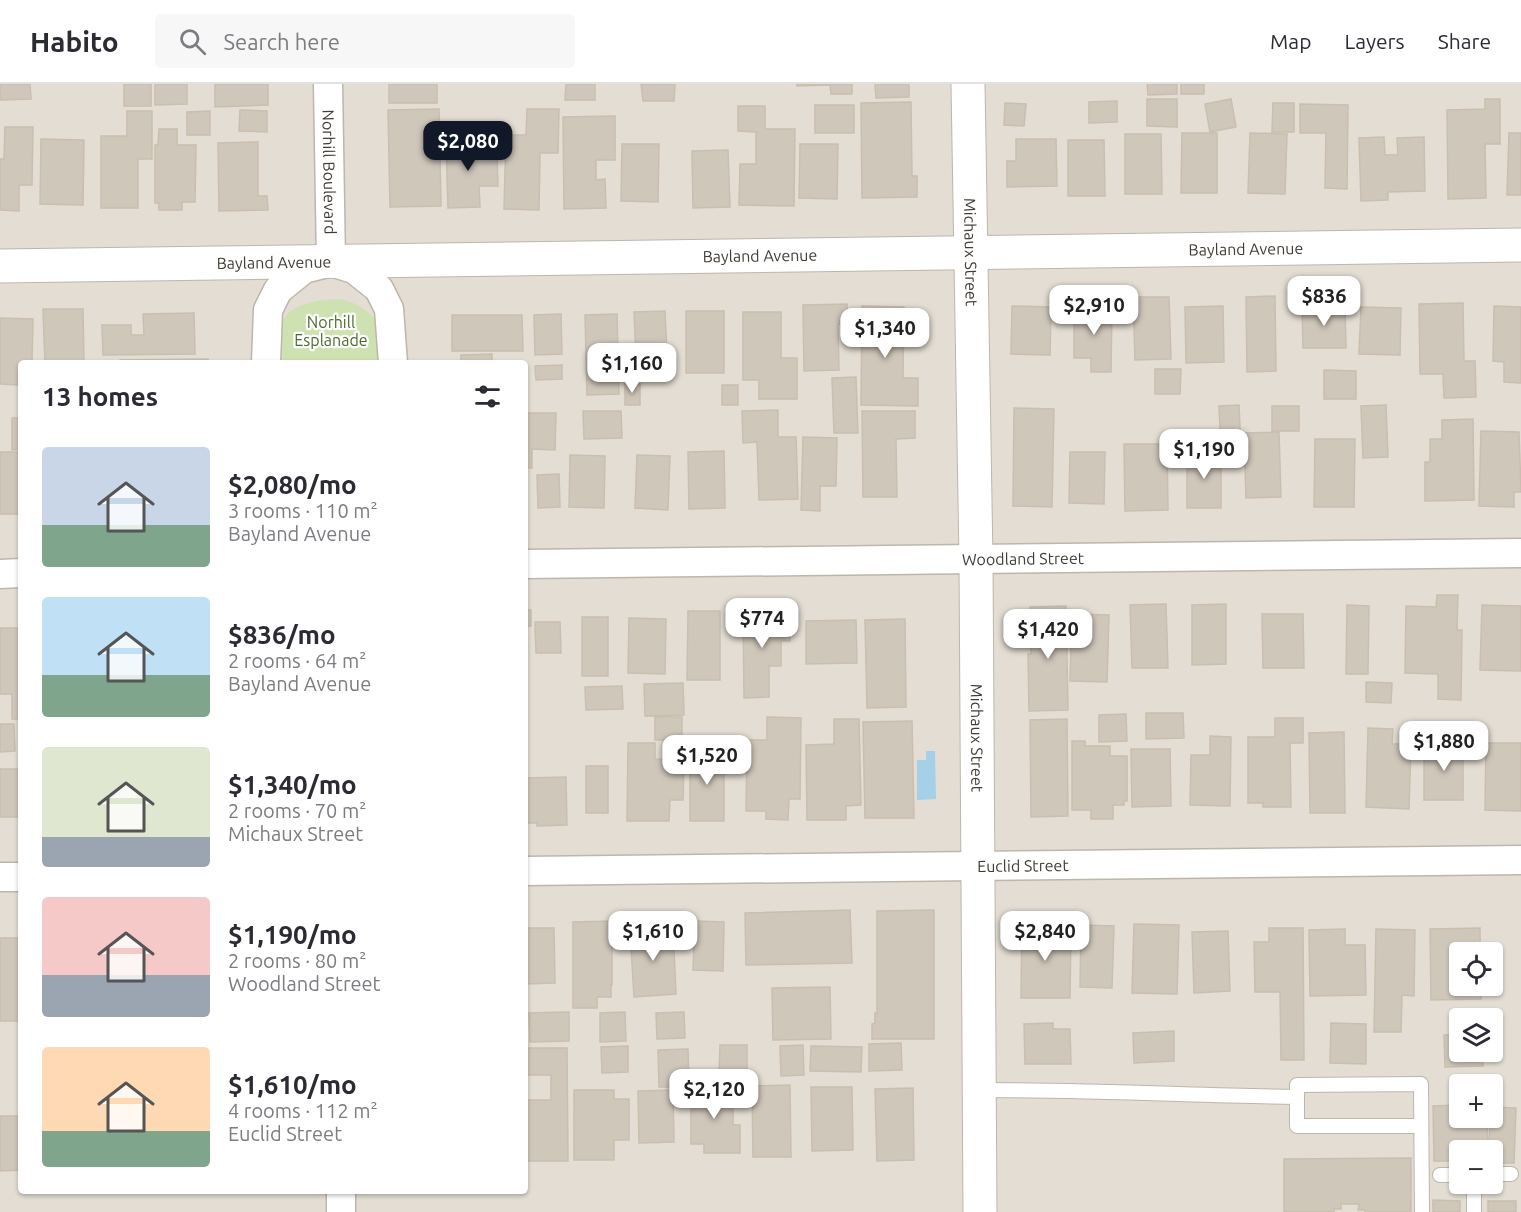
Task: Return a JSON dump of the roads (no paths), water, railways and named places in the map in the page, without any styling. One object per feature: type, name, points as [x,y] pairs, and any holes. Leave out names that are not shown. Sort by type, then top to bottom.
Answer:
[{"type":"street","name":"Norhill Boulevard","points":[[328,84],[331,262]]},
{"type":"street","name":"Michaux Street","points":[[968,84],[976,560],[980,1212]]},
{"type":"street","name":"Bayland Avenue","points":[[0,266],[1521,245]]},
{"type":"street","points":[[266,360],[268,310],[278,290],[304,269],[331,262],[354,269],[379,289],[389,309],[393,360]]},
{"type":"street","name":"Woodland Street","points":[[528,564],[1521,553]]},
{"type":"street","points":[[0,574],[18,573]]},
{"type":"street","name":"Euclid Street","points":[[528,871],[1521,860]]},
{"type":"street","points":[[0,877],[18,877]]},
{"type":"street","points":[[341,1194],[341,1212]]},
{"type":"lane","points":[[1421,1126],[1297,1126],[1297,1085],[1421,1084],[1422,1212]]},
{"type":"lane","points":[[980,1090],[1074,1090],[1199,1096],[1297,1097]]},
{"type":"lane","points":[[1503,1174],[1511,1174]]},
{"type":"lane","points":[[1440,1175],[1449,1175]]},
{"type":"lane","points":[[1474,1194],[1474,1212]]},
{"type":"water","points":[[926,751],[935,751],[936,799],[917,800],[917,760],[926,760]]},
{"type":"park label","name":"Norhill Esplanade","points":[[331,331]]}]
